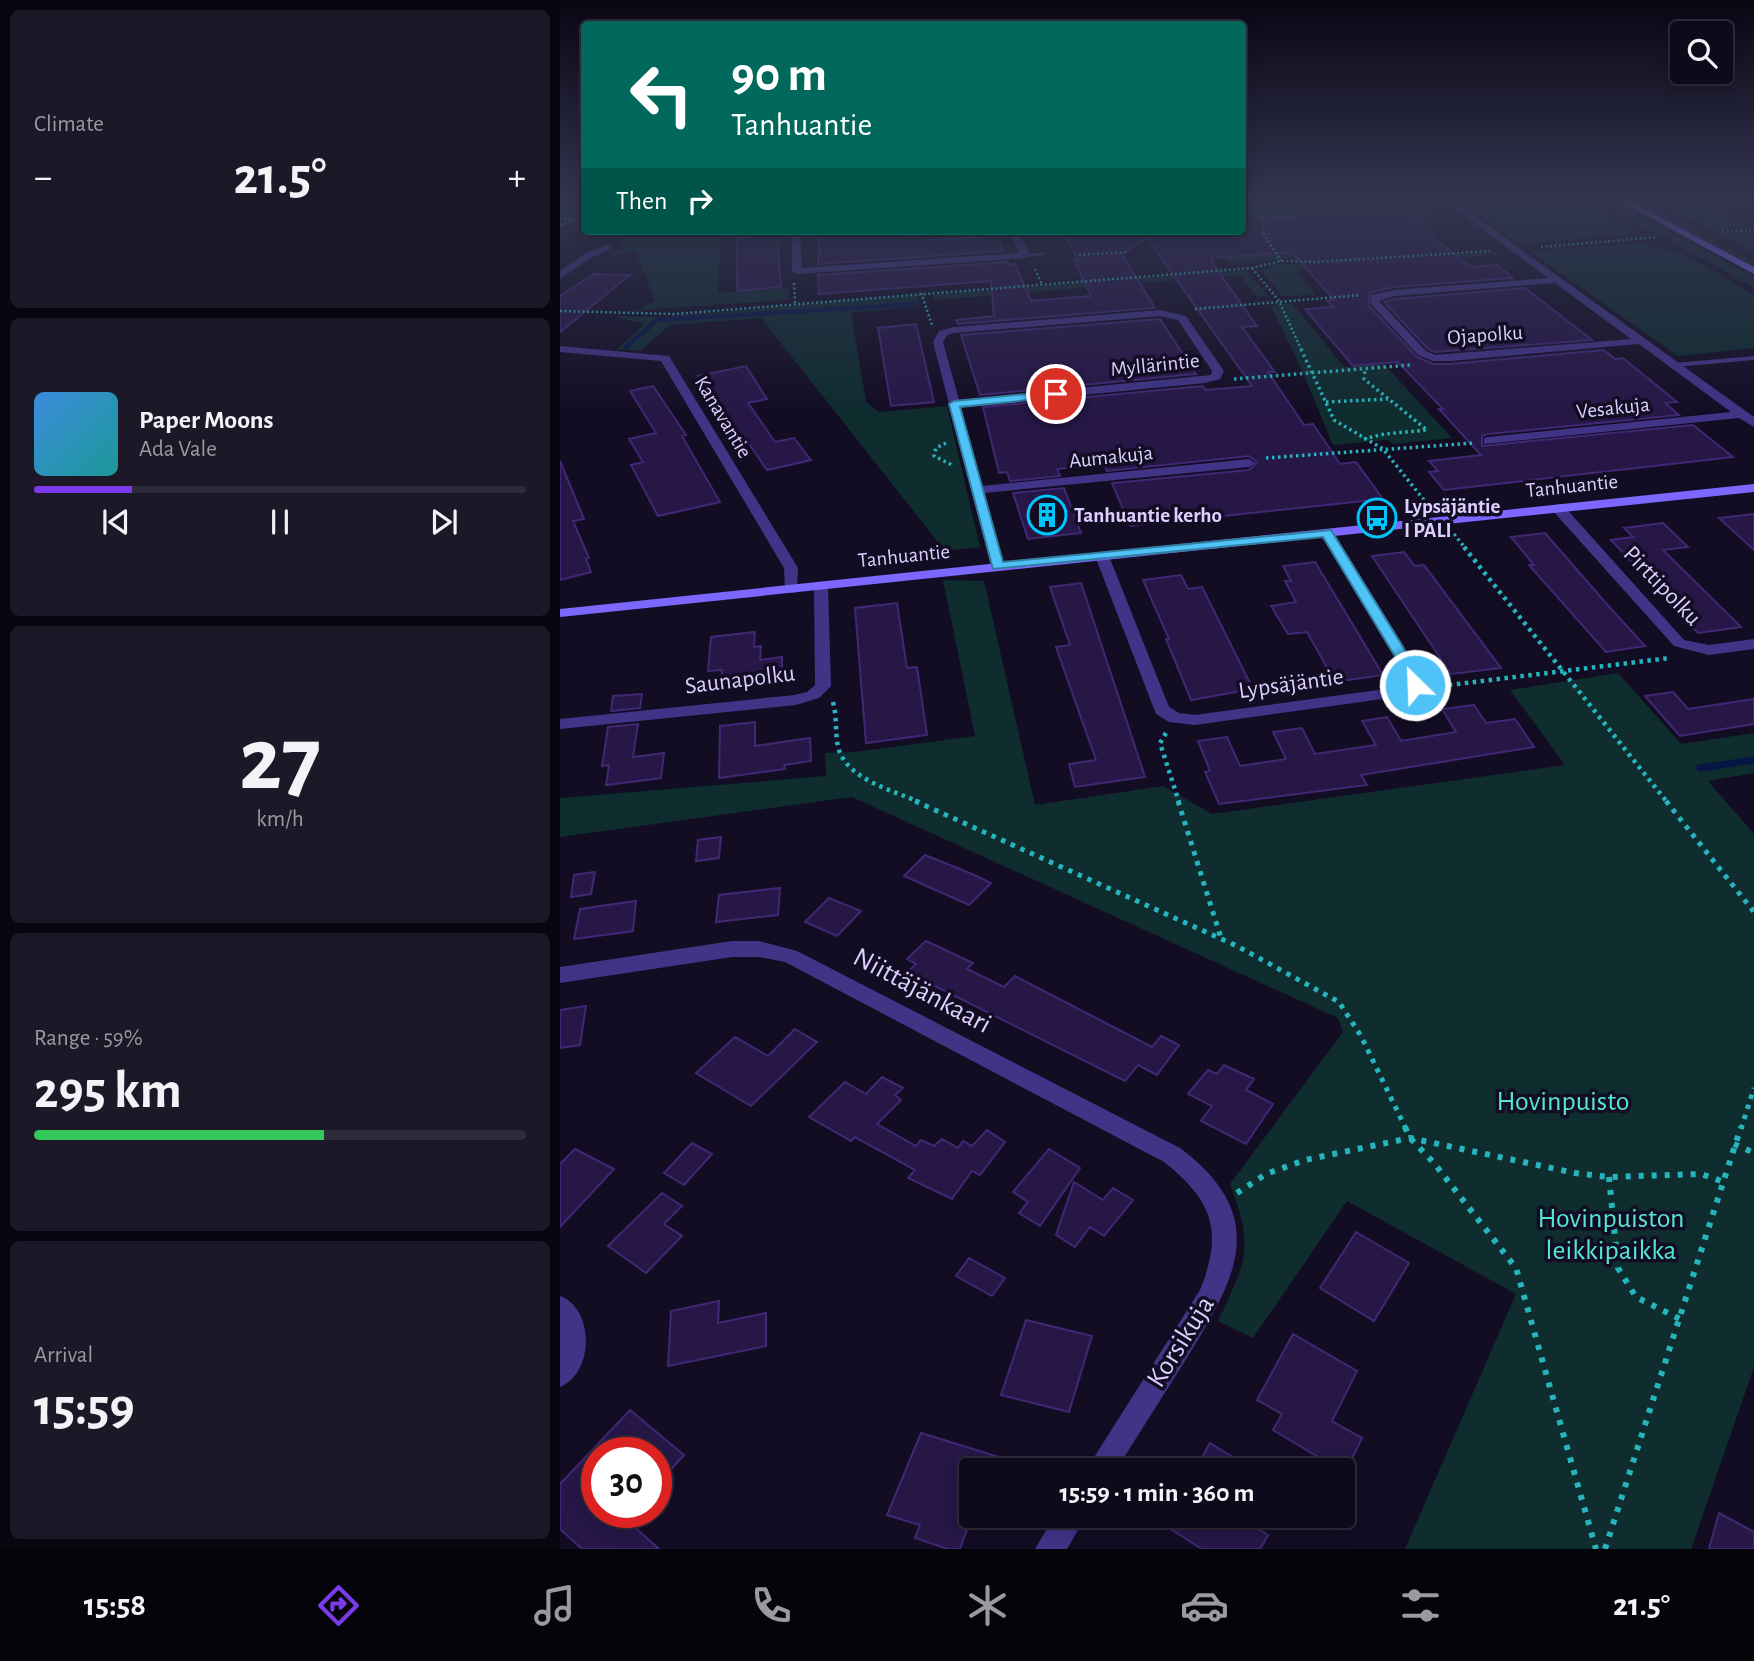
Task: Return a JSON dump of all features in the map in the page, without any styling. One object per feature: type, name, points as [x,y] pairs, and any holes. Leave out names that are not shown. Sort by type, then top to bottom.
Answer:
[{"type":"street","points":[[797,269],[821,269]]},
{"type":"street","points":[[1542,269],[1754,423]]},
{"type":"street","name":"Ojapolku","points":[[1557,280],[1394,293],[1376,297],[1374,301],[1422,353],[1433,358],[1640,341]]},
{"type":"street","name":"Myllärintie","points":[[943,333],[1132,315],[1174,314],[1182,318],[1218,371],[1216,377],[1205,380],[954,404]]},
{"type":"street","points":[[943,333],[938,342],[997,567]]},
{"type":"street","name":"Kanavantie","points":[[560,349],[665,358],[791,568],[792,589]]},
{"type":"street","name":"Vesakuja","points":[[1488,441],[1741,414]]},
{"type":"street","name":"Aumakuja","points":[[977,490],[1249,463]]},
{"type":"street","name":"Tanhuantie","points":[[560,613],[1754,488]]},
{"type":"street","name":"Pirttipolku","points":[[1558,508],[1679,643],[1694,649],[1709,650],[1754,644]]},
{"type":"street","points":[[1327,533],[1415,678],[1415,685]]},
{"type":"street","points":[[1102,556],[1162,710],[1175,718]]},
{"type":"street","name":"Saunapolku","points":[[560,724],[796,700],[813,695],[823,686],[821,586]]},
{"type":"street","name":"Lypsäjäntie","points":[[1175,718],[1208,718],[1404,691],[1415,685]]},
{"type":"street","name":"Niittäjänkaari","points":[[560,975],[732,949],[760,949],[790,956],[1171,1155],[1202,1179],[1218,1204]]},
{"type":"street","name":"Korsikuja","points":[[1108,1458],[1213,1290],[1221,1271],[1226,1247],[1226,1230],[1218,1204]]},
{"type":"street","points":[[560,1308],[569,1320],[572,1340],[569,1361],[560,1374]]},
{"type":"street","points":[[1050,1549],[1063,1528]]},
{"type":"lane","points":[[1675,365],[1754,358]]},
{"type":"path","points":[[560,311],[650,315],[1235,269]]},
{"type":"path","points":[[1253,269],[1279,301],[1334,420],[1383,449],[1431,509]]},
{"type":"path","points":[[921,293],[929,321],[943,333]]},
{"type":"path","points":[[1174,314],[1195,309],[1358,294],[1376,297]]},
{"type":"path","points":[[1216,377],[1244,380],[1418,364],[1433,358]]},
{"type":"path","points":[[1364,439],[1384,434],[1427,430],[1364,379],[1365,369]]},
{"type":"path","points":[[1326,402],[1388,399]]},
{"type":"path","points":[[1249,463],[1271,457],[1488,441]]},
{"type":"path","points":[[1455,528],[1454,537],[1754,912]]},
{"type":"path","points":[[1415,685],[1441,688],[1678,657],[1694,649]]},
{"type":"path","points":[[823,686],[834,705],[837,747],[841,760],[849,768],[876,783],[1222,939],[1339,1002],[1361,1036],[1410,1138],[1434,1163],[1516,1268],[1596,1549]]},
{"type":"path","points":[[1175,718],[1160,743],[1222,939]]},
{"type":"path","points":[[1605,1549],[1754,1088]]},
{"type":"path","points":[[1218,1204],[1277,1169],[1306,1160],[1410,1138],[1544,1168],[1609,1177],[1701,1174],[1724,1182]]},
{"type":"path","points":[[1734,1144],[1754,1153]]},
{"type":"path","points":[[1609,1177],[1618,1268],[1636,1297],[1680,1319]]},
{"type":"green space","points":[[643,269],[719,269],[718,293],[789,288],[789,300],[638,310],[655,301]]},
{"type":"green space","points":[[1317,269],[1296,271],[1316,295],[1282,296],[1261,270]]},
{"type":"green space","points":[[1555,269],[1710,269],[1754,295],[1754,348],[1678,356]]},
{"type":"green space","points":[[1722,269],[1740,269],[1754,277],[1754,287]]},
{"type":"green space","points":[[1247,271],[1268,296],[1257,297],[1240,275],[934,300],[933,295]]},
{"type":"green space","points":[[917,295],[920,306],[851,313],[866,402],[879,412],[947,406],[980,547],[945,551],[761,318],[670,325],[640,351],[617,349],[645,324],[613,316],[665,317]]},
{"type":"green space","points":[[1292,303],[1344,367],[1384,364],[1452,438],[1393,444],[1388,440],[1333,445],[1301,368],[1270,305]]},
{"type":"green space","name":"Hovinpuisto","points":[[943,580],[984,581],[1035,805],[1163,786],[1212,814],[1565,765],[1510,690],[1618,673],[1681,744],[1754,733],[1754,773],[1708,781],[1754,834],[1754,1367],[1691,1549],[1405,1549],[1516,1294],[1347,1201],[1253,1338],[1218,1321],[1241,1268],[1244,1254],[1243,1225],[1230,1184],[1343,1032],[1338,1018],[852,797],[560,837],[560,798],[826,776],[825,753],[855,752],[975,736]]},
{"type":"building","points":[[737,269],[780,269],[781,287],[737,291]]},
{"type":"building","points":[[902,269],[1017,269],[1031,301],[1091,296],[1078,269],[1131,269],[1155,308],[958,324],[956,320],[994,316],[991,281],[819,294],[818,275]]},
{"type":"building","points":[[1169,269],[1217,269],[1257,326],[1242,327],[1275,372],[1268,372],[1304,425],[1313,424],[1340,464],[1356,462],[1383,499],[1130,526],[1112,483],[1249,470],[1257,462],[1249,456],[1107,471],[1104,464],[1057,469],[1060,476],[1010,481],[1007,472],[999,473],[983,407],[1203,386],[1206,390],[1252,386]]},
{"type":"building","points":[[1307,269],[1502,269],[1513,278],[1394,287],[1371,292],[1368,305],[1417,357],[1433,364],[1604,350],[1615,359],[1623,358],[1677,402],[1665,403],[1679,415],[1488,434],[1482,436],[1482,446],[1693,425],[1733,457],[1444,490],[1429,472],[1438,471],[1429,461],[1481,455],[1439,409],[1443,409],[1398,362],[1353,366],[1305,309],[1333,307],[1327,301],[1334,300]]},
{"type":"building","points":[[594,274],[630,275],[560,332],[560,296]]},
{"type":"building","points":[[1525,288],[1592,340],[1435,352],[1428,349],[1384,302],[1395,299]]},
{"type":"building","points":[[1160,319],[1196,374],[980,395],[961,335]]},
{"type":"building","points":[[916,324],[934,402],[891,406],[878,328]]},
{"type":"building","points":[[746,366],[767,399],[748,403],[775,442],[794,438],[811,460],[767,470],[743,435],[738,436],[698,376]]},
{"type":"building","points":[[653,386],[686,435],[682,436],[720,502],[658,516],[631,465],[643,462],[629,439],[656,433],[630,391]]},
{"type":"building","points":[[560,461],[584,519],[573,521],[589,558],[586,559],[591,572],[560,580]]},
{"type":"building","name":"Tanhuantie kerho","points":[[1064,488],[1081,533],[1028,539],[1013,493]]},
{"type":"building","points":[[1754,514],[1754,550],[1719,518]]},
{"type":"building","points":[[1663,523],[1688,547],[1663,550],[1741,627],[1698,633],[1611,540],[1633,537],[1624,528]]},
{"type":"building","points":[[1545,533],[1645,646],[1606,652],[1529,565],[1534,565],[1511,537]]},
{"type":"building","points":[[1404,552],[1415,566],[1424,565],[1501,668],[1451,674],[1372,556]]},
{"type":"building","points":[[1315,562],[1383,675],[1335,682],[1307,632],[1288,634],[1271,606],[1296,602],[1285,581],[1291,581],[1283,566]]},
{"type":"building","points":[[1181,575],[1188,589],[1202,587],[1253,689],[1191,700],[1166,639],[1169,639],[1143,580]]},
{"type":"building","points":[[1081,583],[1145,777],[1075,787],[1069,764],[1096,760],[1056,647],[1070,645],[1050,587]]},
{"type":"building","points":[[897,603],[907,668],[917,667],[927,735],[866,743],[855,608]]},
{"type":"building","points":[[755,632],[754,647],[761,646],[760,660],[782,657],[782,679],[721,686],[722,670],[708,671],[711,637]]},
{"type":"building","points":[[1673,692],[1688,709],[1754,699],[1754,724],[1680,736],[1645,696]]},
{"type":"building","points":[[642,694],[640,708],[611,711],[613,696]]},
{"type":"building","points":[[1474,705],[1486,723],[1515,719],[1534,747],[1361,775],[1367,785],[1219,804],[1205,772],[1210,771],[1198,741],[1227,737],[1240,766],[1286,759],[1273,732],[1302,728],[1315,754],[1376,745],[1362,721],[1387,717],[1401,741],[1456,732],[1442,709]]},
{"type":"building","points":[[755,722],[755,746],[810,738],[811,761],[784,765],[785,769],[719,778],[720,726]]},
{"type":"building","points":[[638,724],[633,757],[664,753],[661,778],[606,785],[609,765],[602,766],[608,727]]},
{"type":"building","points":[[721,837],[719,858],[696,861],[698,840]]},
{"type":"building","points":[[925,855],[991,883],[969,905],[904,876]]},
{"type":"building","points":[[595,872],[591,894],[571,897],[574,875]]},
{"type":"building","points":[[780,888],[778,915],[716,922],[719,895]]},
{"type":"building","points":[[829,898],[861,911],[837,936],[805,922]]},
{"type":"building","points":[[636,901],[633,931],[574,939],[580,909]]},
{"type":"building","points":[[926,941],[973,963],[967,969],[1004,987],[1015,976],[1152,1047],[1161,1036],[1179,1045],[1157,1075],[1138,1065],[1125,1081],[907,972],[916,964],[907,959]]},
{"type":"building","points":[[586,1006],[580,1045],[560,1048],[560,1010]]},
{"type":"building","points":[[795,1029],[817,1042],[751,1106],[696,1073],[735,1037],[768,1056]]},
{"type":"building","points":[[1224,1065],[1254,1079],[1246,1090],[1273,1104],[1246,1144],[1201,1121],[1212,1106],[1188,1094],[1208,1070],[1217,1074]]},
{"type":"building","points":[[882,1077],[903,1088],[895,1095],[901,1100],[877,1124],[916,1146],[921,1140],[934,1146],[942,1139],[958,1148],[963,1141],[972,1146],[987,1130],[1005,1142],[980,1175],[972,1171],[952,1199],[908,1178],[915,1170],[855,1137],[851,1141],[809,1117],[845,1082],[866,1094]]},
{"type":"building","points":[[692,1143],[712,1154],[684,1185],[664,1173]]},
{"type":"building","points":[[575,1149],[614,1169],[560,1227],[560,1164]]},
{"type":"building","points":[[1049,1149],[1080,1168],[1040,1226],[1019,1213],[1028,1202],[1013,1192]]},
{"type":"building","points":[[1074,1182],[1103,1200],[1113,1188],[1133,1200],[1104,1236],[1090,1227],[1075,1247],[1056,1235]]},
{"type":"building","points":[[662,1193],[682,1206],[664,1224],[682,1236],[646,1273],[608,1246]]},
{"type":"building","points":[[1356,1232],[1409,1263],[1374,1321],[1320,1288]]},
{"type":"building","points":[[969,1258],[1005,1278],[992,1296],[956,1276]]},
{"type":"building","points":[[719,1301],[718,1323],[766,1313],[766,1346],[668,1366],[671,1311]]},
{"type":"building","points":[[1026,1320],[1092,1336],[1069,1412],[1001,1395]]},
{"type":"building","points":[[1293,1334],[1357,1371],[1332,1421],[1362,1438],[1352,1458],[1320,1458],[1273,1430],[1282,1414],[1257,1400]]},
{"type":"building","points":[[630,1410],[662,1437],[604,1437]]},
{"type":"building","points":[[921,1433],[1002,1458],[959,1458],[959,1528],[967,1528],[960,1549],[948,1549],[915,1538],[920,1525],[887,1515]]},
{"type":"building","points":[[1210,1443],[1234,1458],[1202,1458]]},
{"type":"building","points":[[672,1445],[684,1455],[672,1468]]},
{"type":"building","points":[[581,1462],[581,1528],[636,1528],[659,1549],[582,1549],[560,1529],[560,1484]]},
{"type":"building","points":[[1719,1513],[1754,1532],[1754,1549],[1709,1549]]},
{"type":"building","points":[[1169,1528],[1257,1528],[1268,1535],[1260,1549],[1202,1549]]},
{"type":"waterway","points":[[626,347],[657,320],[917,304]]},
{"type":"waterway","points":[[1700,768],[1754,760]]},
{"type":"place","name":"Tanhuantie kerho","points":[[1047,515]]},
{"type":"place","name":"Lypsäjäntie I PALI","points":[[1377,518]]},
{"type":"route","points":[[1056,394],[954,404],[997,567],[1327,533],[1415,678],[1415,685]]},
{"type":"park label","name":"Hovinpuiston leikkipaikka","points":[[1611,1235]]}]
